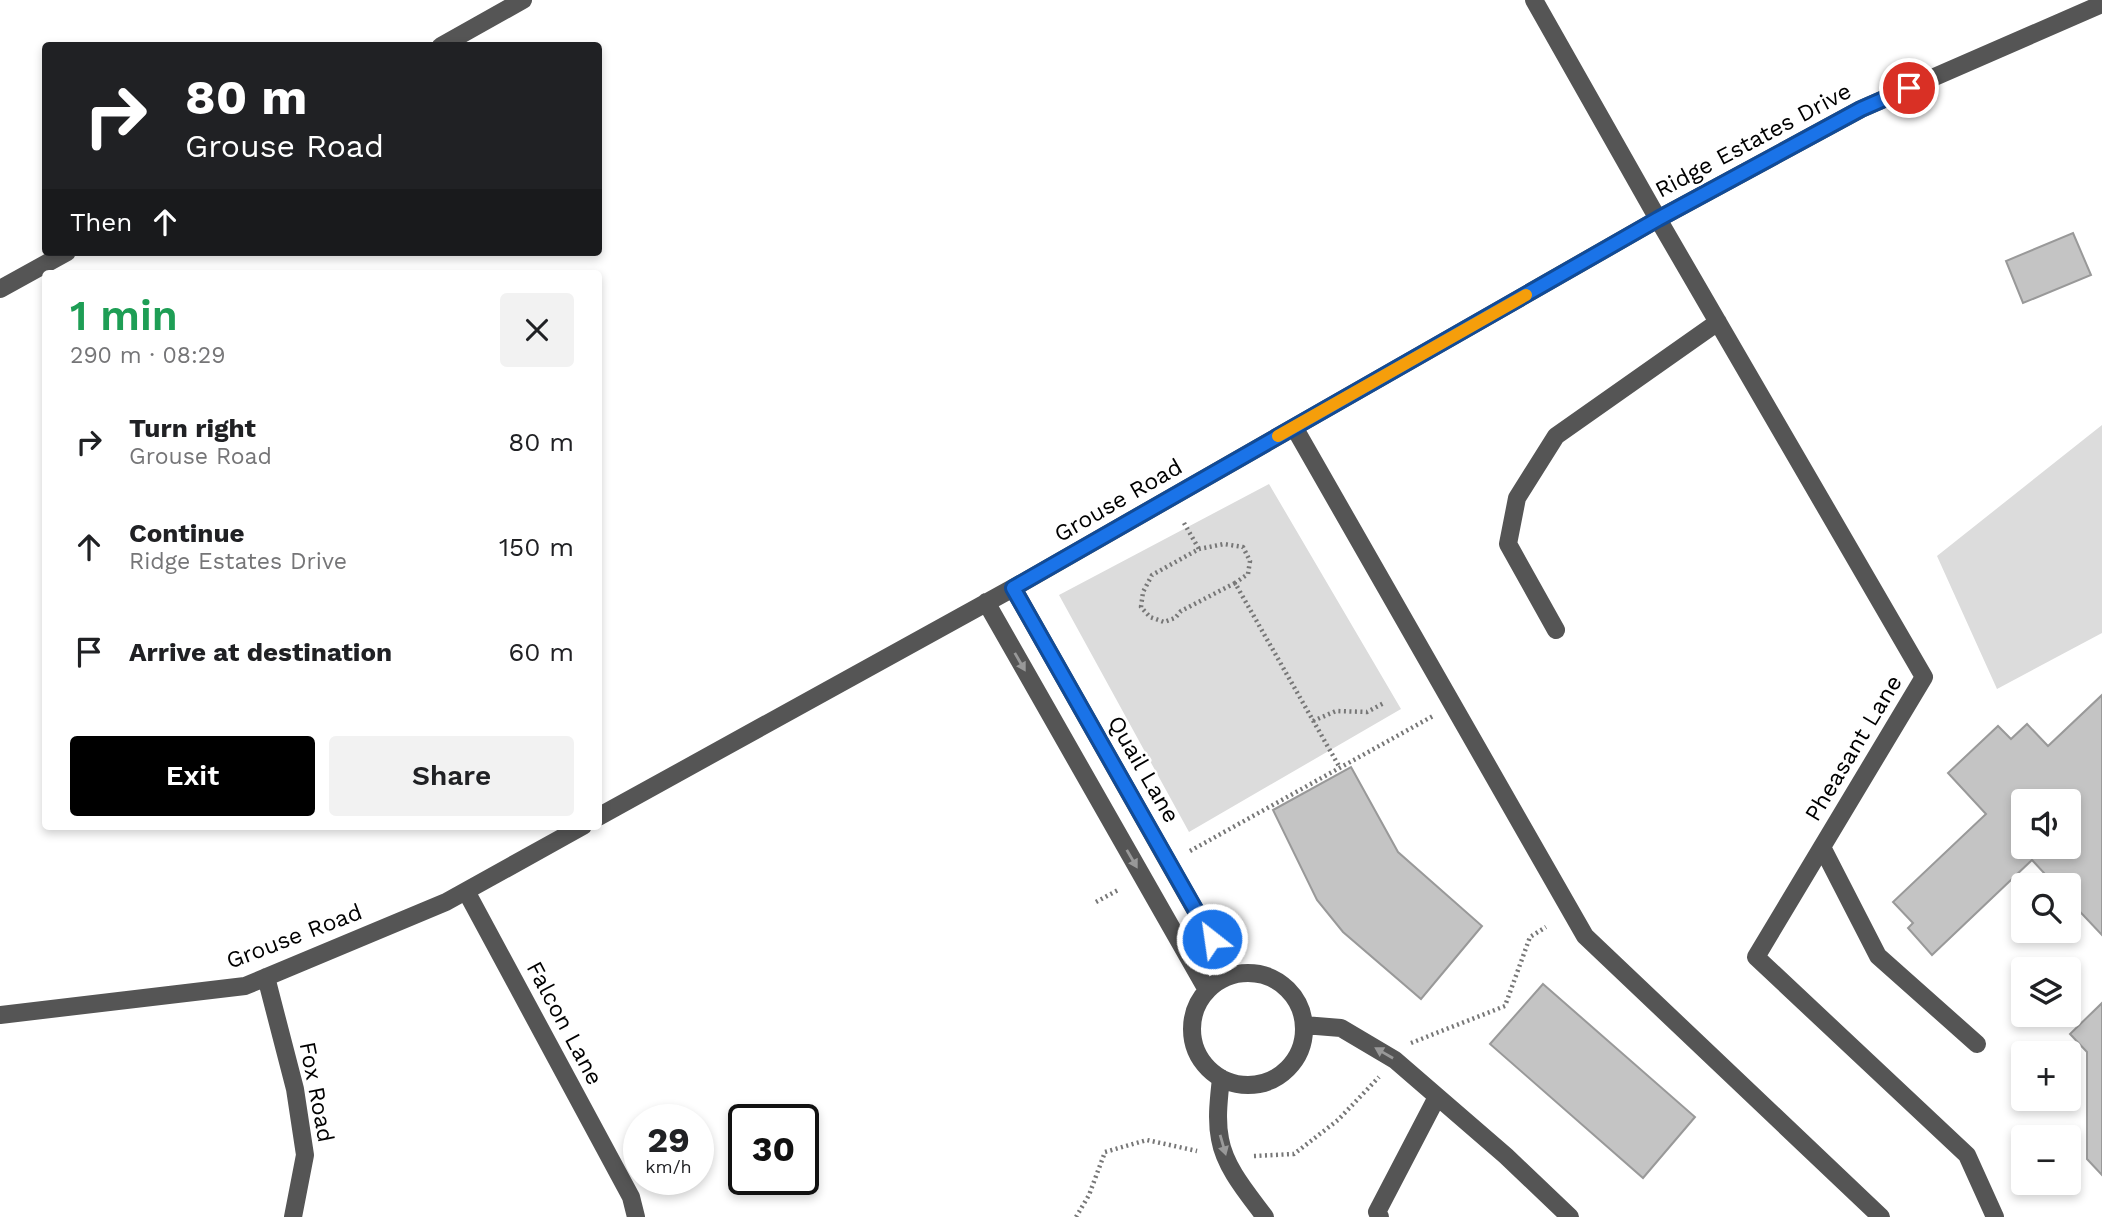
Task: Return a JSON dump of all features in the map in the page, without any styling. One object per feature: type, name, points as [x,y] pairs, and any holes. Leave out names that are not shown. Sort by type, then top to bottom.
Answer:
[{"type":"street","points":[[448,42],[523,0]]},
{"type":"street","name":"Pheasant Lane","points":[[1534,0],[1924,677],[1756,957],[1967,1155],[1995,1217]]},
{"type":"street","name":"Ridge Estates Drive","points":[[1658,219],[1861,109],[2102,4]]},
{"type":"street","name":"Grouse Road","points":[[602,815],[1013,588],[1658,219]]},
{"type":"street","points":[[0,289],[60,256]]},
{"type":"street","points":[[1556,630],[1508,544],[1517,498],[1556,436],[1718,322]]},
{"type":"street","points":[[1294,427],[1584,936],[1881,1217]]},
{"type":"street","name":"Quail Lane","points":[[1013,588],[1232,975]]},
{"type":"street","points":[[986,602],[1207,990]]},
{"type":"street","name":"Grouse Road","points":[[0,1015],[245,986],[446,902],[576,830]]},
{"type":"street","points":[[1822,847],[1878,956],[1977,1044]]},
{"type":"street","name":"Falcon Lane","points":[[466,891],[631,1197],[636,1217]]},
{"type":"street","points":[[1249,972],[1265,975],[1280,983],[1292,994],[1304,1025],[1299,1050],[1285,1071],[1254,1085],[1237,1084],[1221,1078],[1207,1068],[1197,1054],[1193,1037],[1192,1021],[1197,1004],[1207,990],[1232,975],[1249,972]]},
{"type":"street","name":"Fox Road","points":[[266,977],[295,1089],[305,1155],[293,1217]]},
{"type":"street","points":[[1304,1025],[1341,1028],[1395,1060],[1506,1156],[1570,1217]]},
{"type":"street","points":[[1221,1078],[1218,1119],[1220,1142],[1234,1173],[1265,1217]]},
{"type":"street","points":[[1380,1217],[1377,1212],[1437,1097]]},
{"type":"path","points":[[1184,523],[1199,549]]},
{"type":"path","points":[[1224,544],[1243,547],[1250,561],[1248,574],[1235,583],[1164,622],[1150,617],[1142,607],[1143,592],[1152,575],[1199,549],[1224,544]]},
{"type":"path","points":[[1235,583],[1339,768]]},
{"type":"path","points":[[1313,722],[1336,711],[1367,712],[1384,703]]},
{"type":"path","points":[[1187,852],[1436,714]]},
{"type":"path","points":[[1096,902],[1120,888]]},
{"type":"path","points":[[1403,1051],[1409,1044],[1505,1006],[1530,937],[1546,927]]},
{"type":"path","points":[[1247,1157],[1294,1154],[1338,1121],[1380,1076]]},
{"type":"path","points":[[1076,1217],[1089,1195],[1105,1152],[1147,1140],[1209,1153]]},
{"type":"shaded area","points":[[2102,425],[2102,633],[1997,689],[1937,556]]},
{"type":"shaded area","points":[[1269,484],[1401,709],[1189,832],[1059,595]]},
{"type":"building","points":[[2073,233],[2091,275],[2023,303],[2006,261]]},
{"type":"building","points":[[2102,695],[2102,935],[2081,913],[2081,873],[2044,873],[2032,860],[2018,873],[2011,873],[2011,880],[1932,955],[1908,928],[1913,923],[1893,902],[1986,814],[1948,773],[1998,726],[2011,739],[2027,724],[2048,746]]},
{"type":"building","points":[[1351,767],[1398,852],[1482,926],[1421,999],[1343,932],[1317,900],[1273,810]]},
{"type":"building","points":[[1543,984],[1695,1117],[1643,1178],[1490,1044]]},
{"type":"building","points":[[2102,1003],[2102,1175],[2087,1159],[2087,1052],[2081,1046],[2081,1041],[2077,1041],[2070,1034],[2081,1027],[2081,1023]]},
{"type":"slow traffic","points":[[1278,436],[1526,295]]},
{"type":"route","points":[[1212,939],[1013,588],[1658,219],[1861,109],[1909,88]]}]
